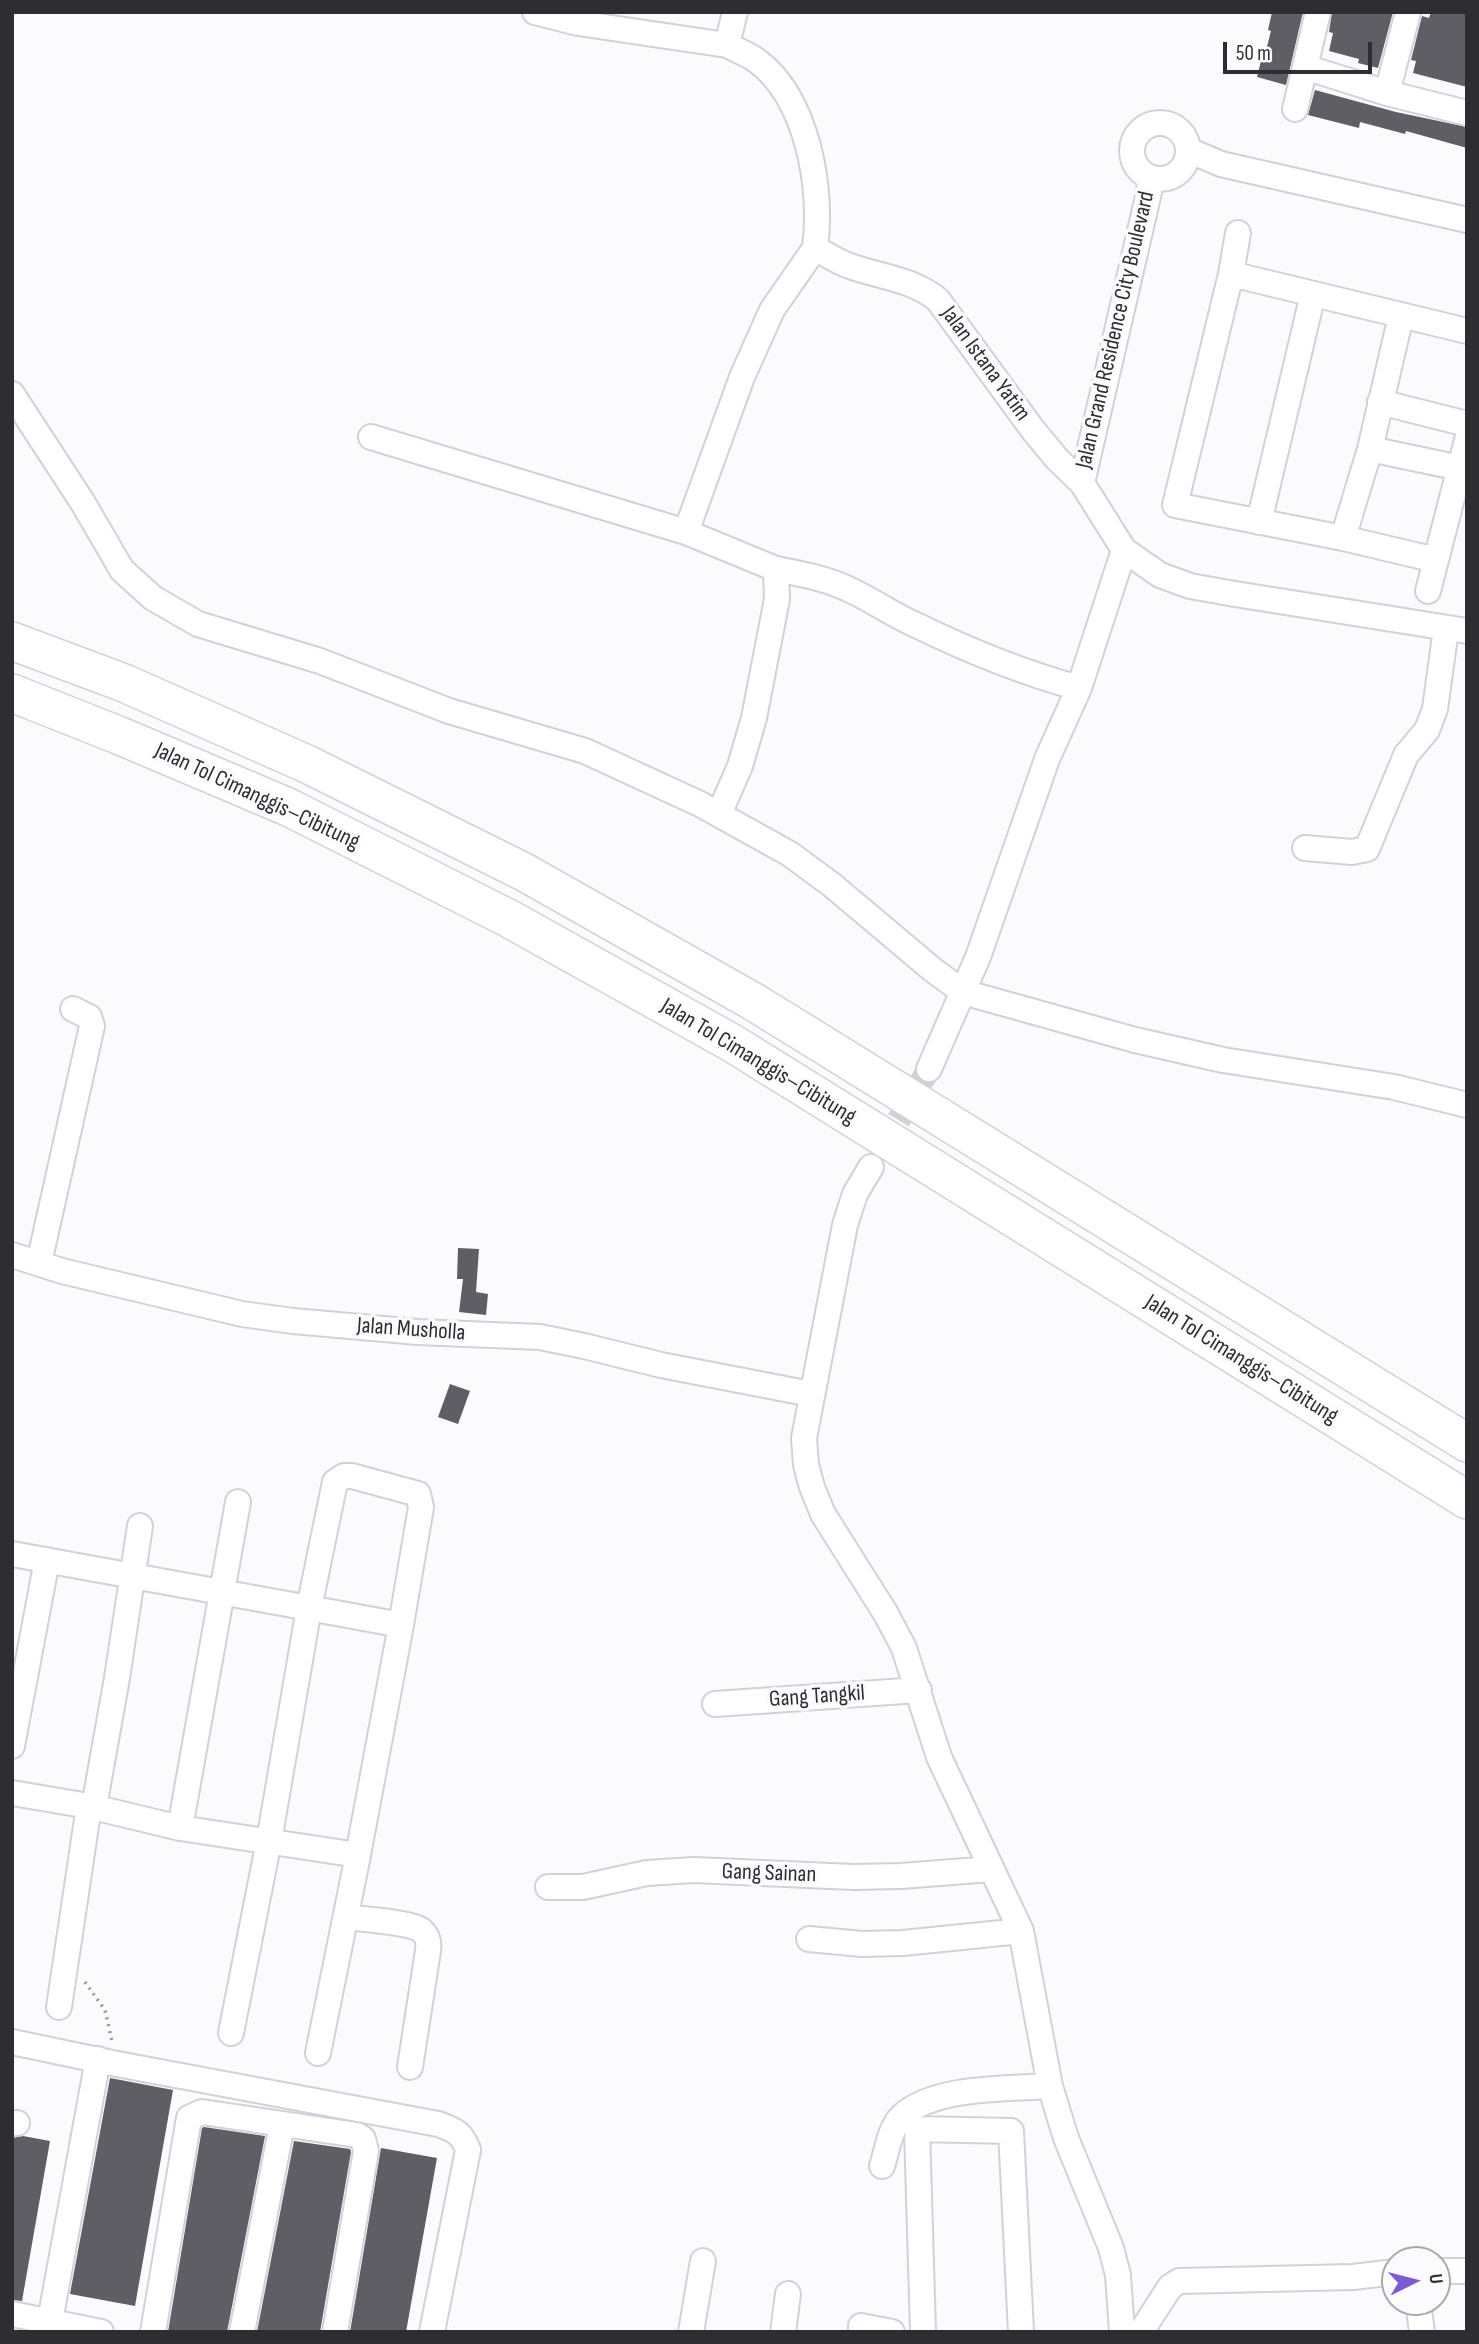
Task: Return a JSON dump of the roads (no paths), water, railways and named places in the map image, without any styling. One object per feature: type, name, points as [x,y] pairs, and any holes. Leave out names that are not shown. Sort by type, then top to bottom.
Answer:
[{"type":"highway","name":"Jalan Tol Cimanggis–Cibitung","points":[[12,641],[124,683],[307,764],[524,872],[754,1002],[1467,1443]]},
{"type":"highway","name":"Jalan Tol Cimanggis–Cibitung","points":[[12,693],[118,734],[288,807],[508,918],[732,1043],[1467,1500]]},
{"type":"street","points":[[535,12],[578,23],[727,45],[756,60],[789,98],[813,167],[818,223],[815,248],[772,310],[742,377],[686,532]]},
{"type":"street","points":[[727,45],[735,12]]},
{"type":"street","points":[[1295,108],[1318,12]]},
{"type":"street","points":[[1387,93],[1408,12]]},
{"type":"street","points":[[1305,67],[1387,93],[1467,113]]},
{"type":"street","name":"Jalan Grand Residence City Boulevard","points":[[1149,125],[1170,125],[1179,130],[1185,140],[1188,150],[1186,161],[1171,177],[1150,177],[1134,162],[1134,141],[1149,125]]},
{"type":"street","name":"Jalan Grand Residence City Boulevard","points":[[1188,150],[1222,164],[1467,220]]},
{"type":"street","name":"Jalan Grand Residence City Boulevard","points":[[1082,484],[1149,192],[1150,177]]},
{"type":"street","points":[[1238,233],[1231,274],[1175,505],[1343,538],[1436,560]]},
{"type":"street","name":"Jalan Istana Yatim","points":[[815,248],[849,266],[927,290],[938,300],[1033,430],[1056,459],[1082,484],[1124,550]]},
{"type":"street","points":[[1231,274],[1467,331]]},
{"type":"street","points":[[1259,522],[1312,294]]},
{"type":"street","points":[[1343,538],[1370,449],[1401,316]]},
{"type":"street","points":[[12,394],[83,503],[122,570],[153,598],[198,624],[320,662],[449,711],[585,751],[719,814],[790,854],[963,992],[1135,1040],[1223,1060],[1394,1087],[1467,1105]]},
{"type":"street","points":[[1380,402],[1467,424]]},
{"type":"street","points":[[371,437],[686,532],[776,569],[818,577],[850,590],[971,651],[1029,674],[1079,688]]},
{"type":"street","points":[[1428,591],[1467,439]]},
{"type":"street","points":[[1370,449],[1460,468]]},
{"type":"street","points":[[929,1069],[978,957],[1047,759],[1079,688],[1124,550],[1160,575],[1190,586],[1308,608],[1456,630],[1427,730],[1406,755],[1367,849],[1352,852],[1305,848]]},
{"type":"street","points":[[719,814],[740,766],[754,718],[777,599],[776,569]]},
{"type":"street","points":[[39,1263],[92,1026],[89,1017],[73,1009]]},
{"type":"street","points":[[871,1167],[855,1194],[845,1225],[811,1394],[804,1438],[806,1465],[823,1514],[904,1648],[939,1757],[1021,1931],[1050,2086],[1075,2163],[1111,2248],[1118,2275],[1122,2332]]},
{"type":"street","name":"Jalan Musholla","points":[[12,1255],[242,1314],[418,1332],[540,1337],[661,1365],[811,1394]]},
{"type":"street","points":[[231,2033],[269,1841],[309,1608],[335,1482],[339,1478],[352,1476],[418,1494],[421,1507],[358,1856],[318,2053]]},
{"type":"street","points":[[180,1828],[238,1502]]},
{"type":"street","points":[[59,2007],[134,1576],[140,1526]]},
{"type":"street","points":[[12,1554],[401,1625]]},
{"type":"street","points":[[12,1746],[47,1560]]},
{"type":"street","name":"Gang Tangkil","points":[[715,1703],[919,1690]]},
{"type":"street","points":[[12,1793],[92,1806],[180,1828],[358,1856]]},
{"type":"street","name":"Gang Sainan","points":[[548,1887],[583,1887],[647,1873],[694,1870],[852,1877],[991,1869]]},
{"type":"street","points":[[346,1917],[412,1926],[427,1937],[428,1951],[410,2067]]},
{"type":"street","points":[[809,1939],[862,1944],[890,1943],[1021,1931]]},
{"type":"street","points":[[12,2042],[438,2124],[455,2130],[463,2136],[468,2150],[432,2332]]},
{"type":"street","points":[[50,2321],[108,2061]]},
{"type":"street","points":[[882,2166],[891,2136],[901,2117],[927,2101],[969,2092],[1050,2086]]},
{"type":"street","points":[[153,2332],[189,2118],[202,2112],[358,2135],[363,2139],[366,2146],[335,2332]]},
{"type":"street","points":[[242,2332],[282,2125]]},
{"type":"street","points":[[923,2332],[917,2129],[1012,2131],[1021,2332]]},
{"type":"street","points":[[691,2332],[703,2261]]},
{"type":"street","points":[[1141,2332],[1170,2287],[1179,2281],[1353,2277],[1381,2274]]},
{"type":"street","points":[[783,2332],[788,2294]]},
{"type":"street","points":[[12,2314],[101,2332]]},
{"type":"street","points":[[861,2332],[861,2326],[892,2332]]},
{"type":"tunnel","points":[[880,1151],[929,1069]]}]
